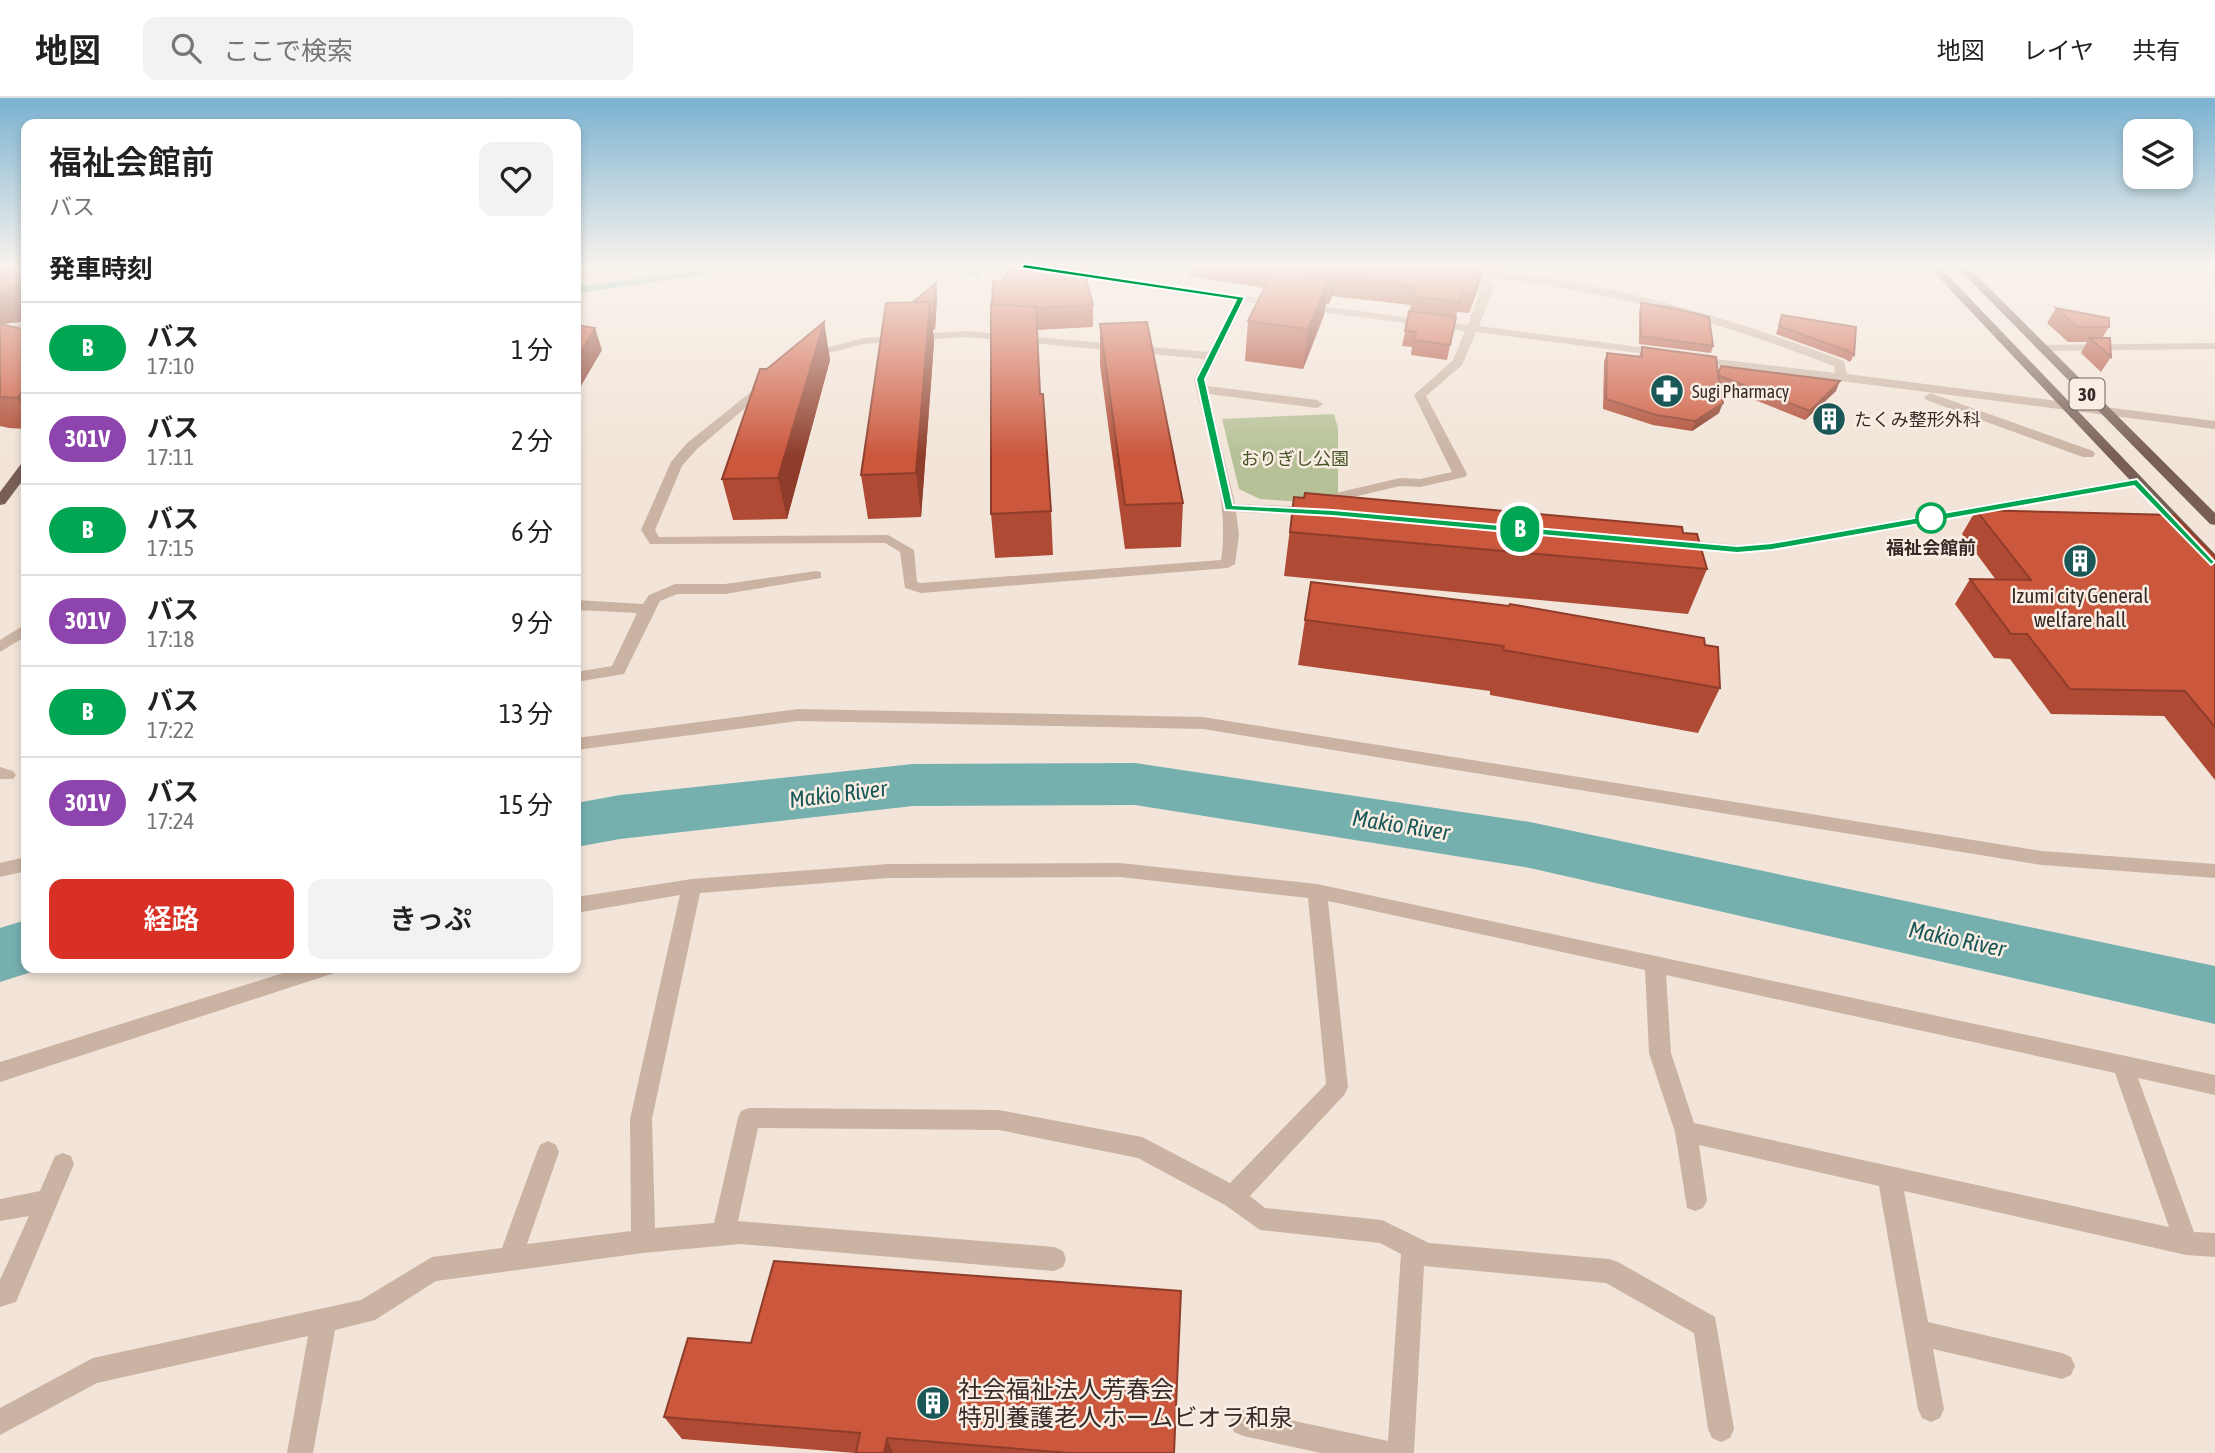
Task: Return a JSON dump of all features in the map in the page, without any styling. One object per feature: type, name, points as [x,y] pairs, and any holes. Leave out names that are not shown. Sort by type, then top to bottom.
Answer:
[{"type":"main road","name":"30","points":[[1992,329],[2215,562]]},
{"type":"main road","name":"30","points":[[2023,329],[2104,411],[2208,508],[2215,521]]},
{"type":"main road","points":[[0,500],[21,473]]},
{"type":"street","points":[[774,377],[691,447],[676,465],[648,530],[655,541],[888,539],[907,550],[910,585],[921,588],[1228,564],[1231,535],[1229,508],[1200,379],[1225,329]]},
{"type":"street","points":[[1341,496],[1400,482],[1420,482],[1460,474],[1420,396],[1458,362],[1474,329]]},
{"type":"street","points":[[1476,329],[2215,425]]},
{"type":"street","points":[[1746,329],[1840,364],[1841,377]]},
{"type":"street","points":[[795,359],[863,341],[965,334],[1210,356]]},
{"type":"street","points":[[2041,348],[2215,346]]},
{"type":"street","points":[[1886,383],[2088,454]]},
{"type":"street","points":[[1202,390],[1318,404]]},
{"type":"street","points":[[1662,541],[1737,549],[1772,547],[2137,482]]},
{"type":"street","points":[[1229,508],[1327,512]]},
{"type":"street","points":[[581,676],[618,670],[654,598],[675,589],[725,589],[791,572],[816,575]]},
{"type":"street","points":[[581,605],[647,609]]},
{"type":"street","points":[[0,647],[21,632]]},
{"type":"street","points":[[581,743],[798,715],[1203,723],[2042,858],[2215,871]]},
{"type":"street","points":[[0,870],[21,865]]},
{"type":"street","points":[[581,904],[692,887],[888,871],[1120,870],[1317,891],[2215,1085]]},
{"type":"street","points":[[643,1241],[641,1119],[692,887]]},
{"type":"street","points":[[1233,1197],[1337,1087],[1317,891]]},
{"type":"street","points":[[1655,963],[1660,1053],[1686,1132],[1695,1200]]},
{"type":"street","points":[[0,1072],[309,973]]},
{"type":"street","points":[[2123,1065],[2186,1243]]},
{"type":"street","points":[[723,1234],[749,1118],[999,1120],[1142,1148],[1233,1197],[1260,1219],[1382,1232],[1427,1255],[1609,1271],[1706,1326],[1721,1429]]},
{"type":"street","points":[[1686,1132],[2186,1243],[2215,1245]]},
{"type":"street","points":[[510,1259],[548,1152]]},
{"type":"street","points":[[0,1295],[7,1293],[63,1164]]},
{"type":"street","points":[[1889,1175],[1931,1409]]},
{"type":"street","points":[[0,1210],[47,1201]]},
{"type":"street","points":[[0,1422],[93,1371],[366,1311],[432,1269],[643,1241],[741,1233],[1054,1259]]},
{"type":"street","points":[[1401,1453],[1413,1247]]},
{"type":"street","points":[[300,1453],[324,1319]]},
{"type":"street","points":[[1916,1332],[2062,1366]]},
{"type":"street","points":[[1243,1423],[1384,1453]]},
{"type":"green space","name":"おりぎし公園","points":[[1334,414],[1338,428],[1338,504],[1260,499],[1239,489],[1222,419]]},
{"type":"building","points":[[0,329],[21,329],[21,393],[17,398],[0,397]]},
{"type":"building","points":[[581,329],[594,329],[581,352]]},
{"type":"building","points":[[815,329],[822,329],[778,478],[722,479],[760,369],[767,369]]},
{"type":"building","points":[[882,329],[928,329],[916,473],[861,475]]},
{"type":"building","points":[[991,329],[1037,329],[1051,511],[991,514]]},
{"type":"building","points":[[1101,329],[1148,329],[1183,503],[1125,505]]},
{"type":"building","points":[[1453,329],[1450,345],[1414,340],[1416,332],[1405,331]]},
{"type":"building","points":[[1641,329],[1711,329],[1713,346],[1641,336]]},
{"type":"building","points":[[1788,329],[1856,329],[1854,355]]},
{"type":"building","points":[[2090,338],[2110,338],[2111,357]]},
{"type":"building","name":"Sugi Pharmacy","points":[[1642,347],[1716,357],[1723,403],[1695,421],[1656,415],[1606,399],[1607,353],[1642,357]]},
{"type":"building","points":[[1721,366],[1840,381],[1810,411],[1718,375]]},
{"type":"building","points":[[1305,493],[1682,527],[1683,533],[1697,534],[1707,569],[1290,532],[1294,497],[1304,498]]},
{"type":"building","points":[[1976,510],[2174,515],[2215,557],[2215,727],[2185,691],[2070,689],[2027,634],[2011,634],[1970,579],[2031,580]]},
{"type":"building","points":[[1311,582],[1510,604],[1704,638],[1705,645],[1718,647],[1720,688],[1503,650],[1504,646],[1305,620]]},
{"type":"building","name":"社会福祉法人芳春会 特別養護老人ホームビオラ和泉","points":[[774,1261],[1181,1291],[1174,1453],[1069,1453],[887,1438],[884,1453],[856,1453],[860,1433],[664,1417],[688,1338],[751,1343]]},
{"type":"waterway","name":"Makio River","points":[[581,824],[620,817],[913,785],[1135,784],[1530,845],[2215,995]]},
{"type":"waterway","name":"Makio River","points":[[0,955],[21,949]]},
{"type":"bus line","name":"B","points":[[1224,329],[1200,379],[1229,508],[1244,506],[1333,513],[1737,549],[1772,547],[2137,482],[2215,562]]},
{"type":"place","name":"Sugi Pharmacy","points":[[1667,391]]},
{"type":"place","name":"たくみ整形外科","points":[[1829,419]]},
{"type":"place","name":"福祉会館前","points":[[1931,518]]},
{"type":"place","name":"Izumi city General welfare hall","points":[[2080,561]]},
{"type":"place","name":"社会福祉法人芳春会 特別養護老人ホームビオラ和泉","points":[[933,1403]]}]
